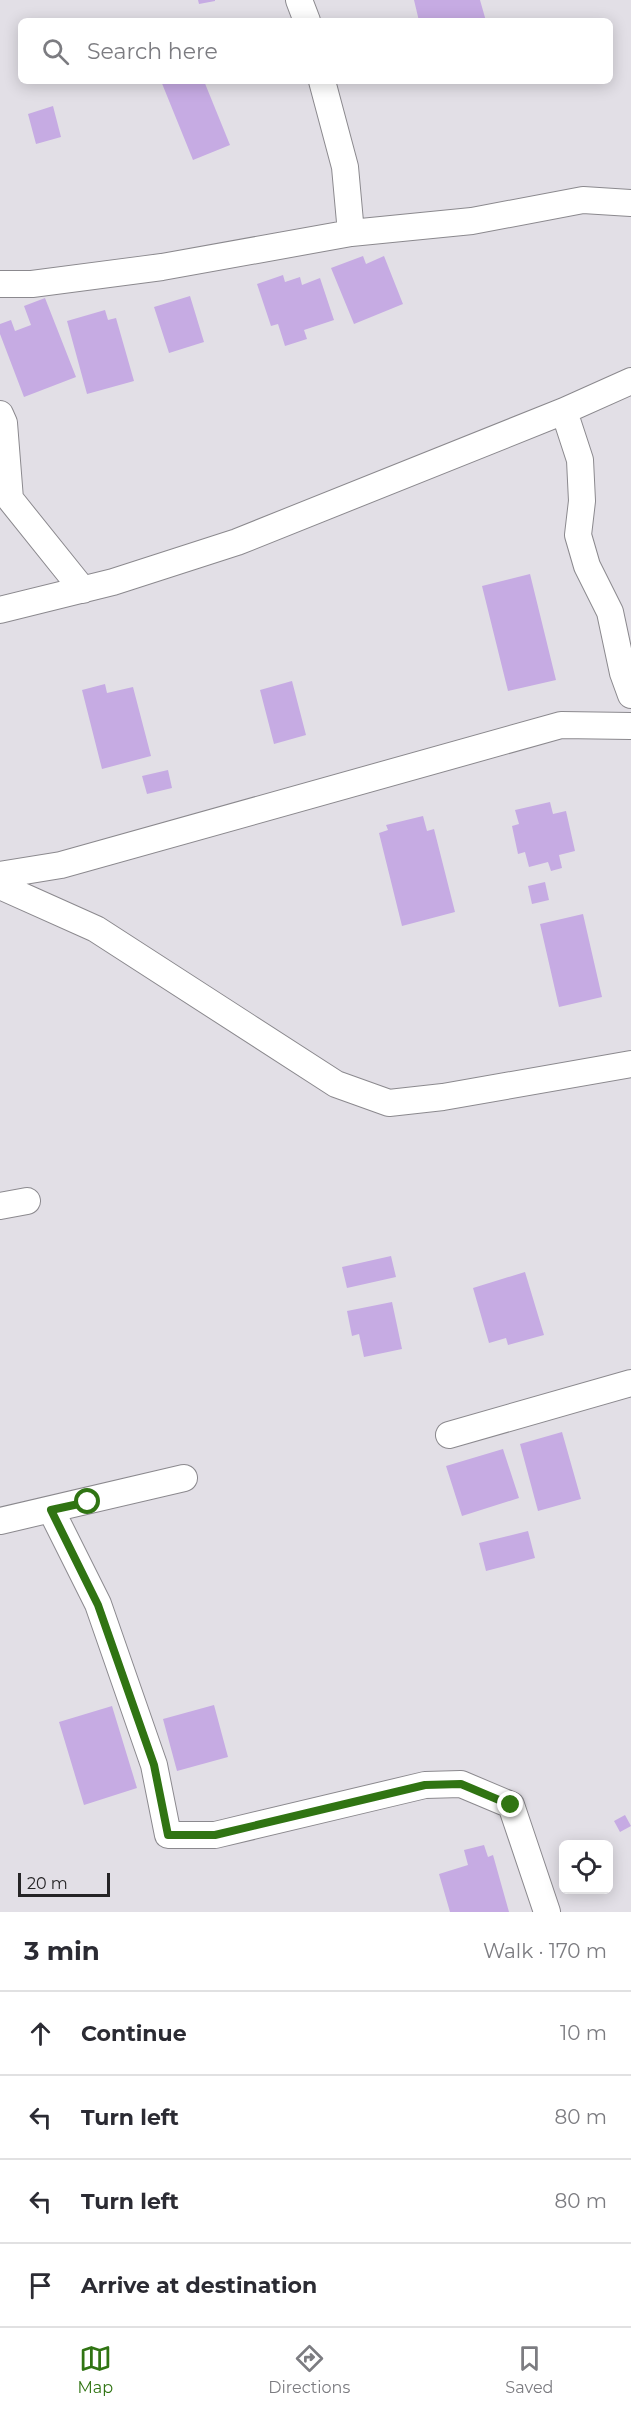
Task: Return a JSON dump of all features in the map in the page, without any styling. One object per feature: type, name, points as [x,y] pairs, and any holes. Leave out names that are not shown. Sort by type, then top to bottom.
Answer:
[{"type":"street","points":[[299,0],[306,18]]},
{"type":"street","points":[[323,84],[345,168],[351,233]]},
{"type":"street","points":[[0,284],[32,284],[162,267],[351,233],[472,221],[583,200],[631,203]]},
{"type":"street","points":[[0,610],[83,590],[237,542],[564,411],[631,381]]},
{"type":"street","points":[[564,411],[580,460],[582,501],[578,535],[587,566],[610,612],[623,673],[631,695]]},
{"type":"street","points":[[0,414],[4,423],[10,500],[83,590]]},
{"type":"street","points":[[0,876],[61,865],[561,725],[631,726]]},
{"type":"street","points":[[0,886],[96,929],[336,1084],[389,1103],[443,1097],[631,1064]]},
{"type":"street","points":[[0,1206],[27,1201]]},
{"type":"street","points":[[449,1435],[631,1383]]},
{"type":"street","points":[[0,1521],[184,1478]]},
{"type":"street","points":[[51,1510],[98,1605],[154,1765],[168,1835],[215,1835],[425,1785],[461,1784],[511,1805],[547,1912]]},
{"type":"building","points":[[198,0],[215,0],[215,1],[199,4]]},
{"type":"building","points":[[414,0],[480,0],[485,18],[418,18]]},
{"type":"building","points":[[162,84],[205,84],[230,145],[193,160]]},
{"type":"building","points":[[53,106],[61,137],[36,144],[28,114]]},
{"type":"building","points":[[363,256],[366,264],[384,256],[403,304],[354,324],[331,268]]},
{"type":"building","points":[[283,275],[285,282],[300,277],[302,285],[320,278],[334,320],[304,330],[307,339],[285,346],[278,324],[271,326],[257,284]]},
{"type":"building","points":[[190,296],[204,342],[169,353],[154,307]]},
{"type":"building","points":[[45,298],[76,377],[24,397],[0,334],[0,324],[11,320],[15,331],[31,325],[24,306]]},
{"type":"building","points":[[105,310],[108,320],[116,318],[134,381],[87,394],[67,321]]},
{"type":"building","points":[[530,574],[556,680],[508,691],[482,586]]},
{"type":"building","points":[[292,681],[306,735],[274,744],[260,690]]},
{"type":"building","points":[[105,684],[107,693],[133,687],[151,756],[102,769],[82,690]]},
{"type":"building","points":[[168,770],[172,788],[147,794],[142,776]]},
{"type":"building","points":[[550,802],[553,814],[566,811],[575,851],[559,855],[562,868],[551,871],[548,862],[529,867],[525,852],[518,854],[512,826],[519,824],[515,810]]},
{"type":"building","points":[[423,816],[427,831],[434,829],[455,912],[402,926],[379,833],[388,830],[386,825]]},
{"type":"building","points":[[545,882],[549,900],[532,904],[528,886]]},
{"type":"building","points":[[583,914],[602,997],[559,1007],[540,924]]},
{"type":"building","points":[[391,1256],[396,1277],[347,1288],[342,1267]]},
{"type":"building","points":[[525,1272],[544,1335],[508,1345],[506,1338],[489,1343],[473,1288]]},
{"type":"building","points":[[392,1302],[402,1349],[364,1357],[359,1334],[352,1336],[347,1311]]},
{"type":"building","points":[[562,1432],[581,1499],[538,1511],[520,1444]]},
{"type":"building","points":[[503,1449],[519,1498],[462,1516],[446,1466]]},
{"type":"building","points":[[528,1531],[535,1558],[486,1571],[479,1543]]},
{"type":"building","points":[[214,1705],[228,1757],[177,1771],[163,1719]]},
{"type":"building","points":[[112,1706],[137,1788],[84,1805],[59,1722]]},
{"type":"building","points":[[625,1815],[631,1826],[620,1832],[614,1821]]},
{"type":"building","points":[[484,1845],[488,1857],[493,1855],[509,1912],[450,1912],[439,1874],[468,1865],[464,1850]]},
{"type":"route","points":[[88,1502],[51,1510],[98,1605],[154,1765],[168,1835],[215,1835],[425,1785],[461,1784],[511,1805]]}]
